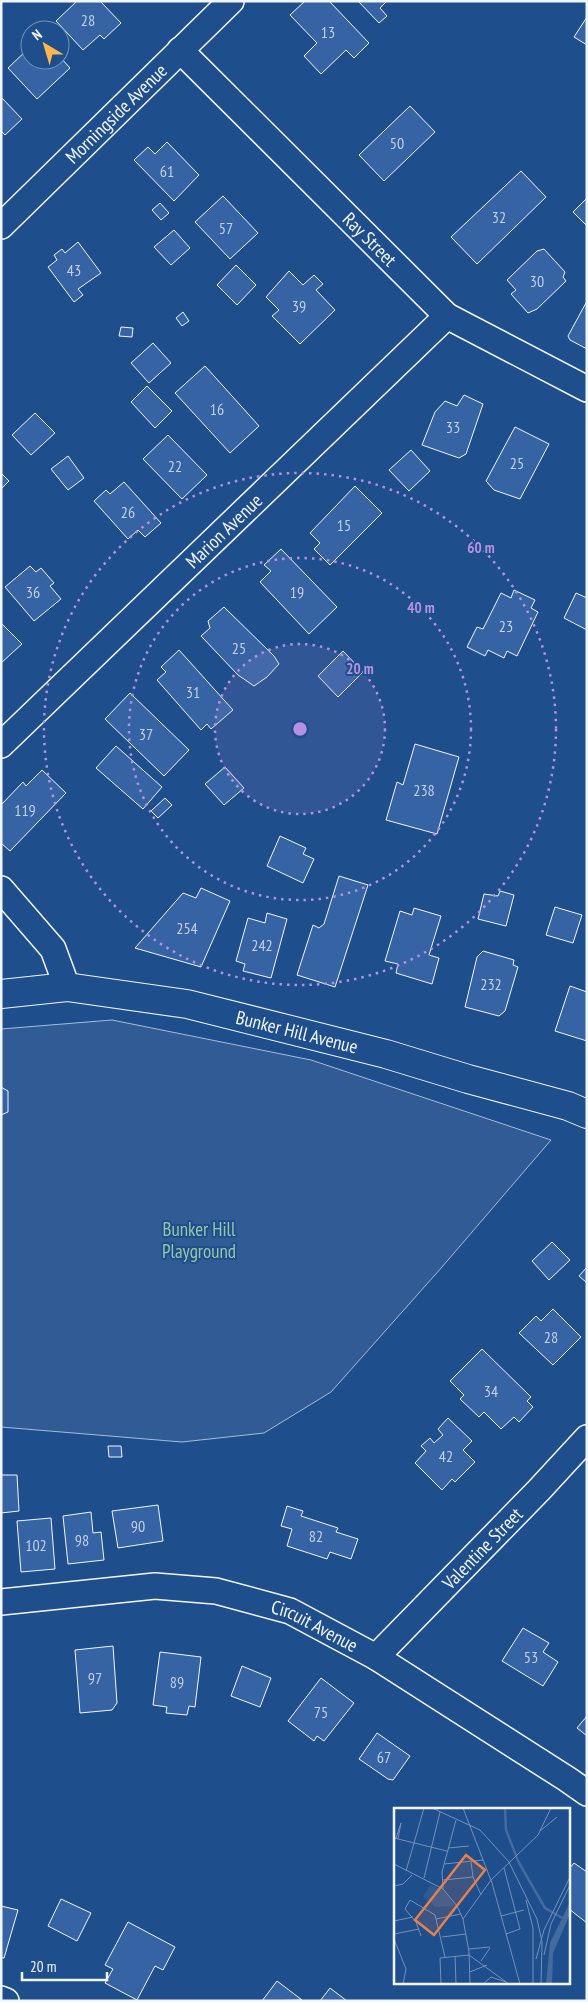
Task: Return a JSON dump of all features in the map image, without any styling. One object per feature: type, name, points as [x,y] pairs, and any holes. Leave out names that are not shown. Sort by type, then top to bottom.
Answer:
[{"type":"main road","name":"Bunker Hill Avenue","points":[[1,994],[67,987],[186,1004],[386,1054],[468,1079],[568,1106],[587,1114]]},
{"type":"street","name":"Morningside Avenue","points":[[1,226],[231,1]]},
{"type":"street","name":"Ray Street","points":[[180,50],[447,316],[587,389]]},
{"type":"street","name":"Marion Avenue","points":[[1,746],[447,316]]},
{"type":"street","points":[[1,889],[53,949],[67,987]]},
{"type":"street","name":"Valentine Street","points":[[376,1658],[587,1438]]},
{"type":"street","name":"Circuit Avenue","points":[[1,1602],[155,1586],[216,1591],[290,1611],[376,1658],[568,1779],[587,1793]]},
{"type":"street","points":[[1,1999],[6,2001]]},
{"type":"shaded area","name":"Bunker Hill Playground","points":[[112,1020],[311,1060],[551,1140],[331,1392],[264,1433],[182,1442],[1,1427],[1,1029]]},
{"type":"building","points":[[77,1],[100,1],[121,23],[104,39],[100,35],[83,50],[70,36],[70,20],[57,20]]},
{"type":"building","points":[[305,1],[329,1],[369,43],[354,58],[346,50],[321,74],[304,56],[317,43],[290,15]]},
{"type":"building","points":[[358,1],[387,1],[380,8],[387,16],[379,23]]},
{"type":"building","points":[[587,17],[587,45],[574,37]]},
{"type":"building","points":[[20,57],[20,70],[68,70],[37,99],[8,68]]},
{"type":"building","points":[[1,97],[22,119],[5,135],[1,131]]},
{"type":"building","points":[[410,106],[435,132],[384,181],[359,155]]},
{"type":"building","points":[[167,142],[199,175],[174,201],[134,160],[148,147],[155,154]]},
{"type":"building","points":[[521,171],[546,197],[477,264],[451,237]]},
{"type":"building","points":[[223,196],[258,233],[230,259],[195,222]]},
{"type":"building","points":[[587,198],[587,225],[586,225],[573,212]]},
{"type":"building","points":[[160,203],[169,213],[161,220],[152,210]]},
{"type":"building","points":[[174,230],[190,248],[171,265],[154,247]]},
{"type":"building","points":[[78,242],[101,273],[78,289],[83,295],[74,302],[48,267],[57,260],[54,255],[62,249],[65,253]]},
{"type":"building","points":[[544,249],[565,272],[563,277],[566,281],[537,309],[528,313],[511,294],[516,290],[507,280],[537,251]]},
{"type":"building","points":[[236,265],[256,285],[237,305],[217,285]]},
{"type":"building","points":[[289,271],[303,285],[314,275],[323,284],[316,290],[335,310],[300,344],[272,316],[279,310],[266,297]]},
{"type":"building","points":[[587,301],[587,349],[570,340],[568,336]]},
{"type":"building","points":[[183,312],[189,321],[182,326],[176,318]]},
{"type":"building","points":[[121,327],[133,328],[132,337],[119,336]]},
{"type":"building","points":[[153,343],[171,363],[149,383],[131,363]]},
{"type":"building","points":[[205,366],[259,426],[230,453],[175,393]]},
{"type":"building","points":[[147,386],[172,411],[155,428],[131,402]]},
{"type":"building","points":[[464,395],[483,404],[466,454],[459,458],[422,445],[435,412],[445,401],[457,406]]},
{"type":"building","points":[[35,413],[55,433],[31,455],[12,435]]},
{"type":"building","points":[[515,427],[549,444],[520,499],[494,490],[486,481]]},
{"type":"building","points":[[168,435],[207,475],[182,499],[143,459]]},
{"type":"building","points":[[411,450],[430,471],[409,491],[389,470]]},
{"type":"building","points":[[68,456],[84,478],[68,490],[51,469]]},
{"type":"building","points":[[1,473],[9,481],[1,489]]},
{"type":"building","points":[[124,482],[161,523],[145,537],[138,530],[128,539],[94,501],[106,490],[110,494]]},
{"type":"building","points":[[355,486],[382,513],[330,565],[314,549],[320,543],[310,533]]},
{"type":"building","points":[[281,549],[337,607],[309,634],[260,582],[271,571],[264,565]]},
{"type":"building","points":[[30,566],[36,572],[41,568],[54,583],[50,586],[61,599],[34,621],[5,587]]},
{"type":"building","points":[[514,590],[535,600],[531,608],[538,612],[517,656],[507,651],[504,658],[488,650],[485,656],[467,647],[477,627],[483,629],[501,593],[511,598]]},
{"type":"building","points":[[576,593],[587,598],[587,630],[564,618]]},
{"type":"building","points":[[224,607],[274,656],[279,664],[267,677],[254,686],[238,675],[201,636],[210,628],[208,621]]},
{"type":"building","points":[[1,623],[22,644],[1,663]]},
{"type":"building","points":[[179,650],[233,710],[211,729],[207,724],[201,730],[157,680],[166,672],[161,667]]},
{"type":"building","points":[[343,651],[363,672],[338,697],[318,676]]},
{"type":"building","points":[[130,693],[189,750],[164,776],[105,719]]},
{"type":"building","points":[[415,744],[459,757],[437,834],[386,820],[397,782],[403,785]]},
{"type":"building","points":[[116,746],[162,787],[143,809],[96,768]]},
{"type":"building","points":[[225,767],[244,788],[224,805],[205,784]]},
{"type":"building","points":[[42,770],[66,793],[10,851],[1,843],[1,805],[23,782],[26,786]]},
{"type":"building","points":[[165,798],[172,805],[158,818],[151,811]]},
{"type":"building","points":[[280,836],[306,848],[303,854],[314,859],[303,883],[267,866]]},
{"type":"building","points":[[339,876],[368,885],[335,987],[297,975],[313,925],[319,928],[324,924]]},
{"type":"building","points":[[201,888],[230,901],[201,967],[135,948],[183,893],[196,898]]},
{"type":"building","points":[[500,891],[514,895],[506,926],[478,919],[484,894],[498,896]]},
{"type":"building","points":[[555,907],[582,915],[573,943],[546,935]]},
{"type":"building","points":[[414,908],[441,916],[429,955],[439,958],[432,984],[396,973],[398,964],[385,961],[400,911],[412,915]]},
{"type":"building","points":[[267,913],[287,919],[271,978],[243,971],[245,964],[236,961],[248,918],[265,923]]},
{"type":"building","points":[[483,951],[514,960],[513,965],[518,967],[505,1011],[499,1016],[465,1007],[477,957]]},
{"type":"building","points":[[570,986],[587,992],[587,1041],[555,1031]]},
{"type":"building","points":[[1,1087],[8,1091],[8,1112],[1,1115]]},
{"type":"building","points":[[552,1242],[570,1260],[549,1280],[532,1261]]},
{"type":"building","points":[[587,1267],[587,1283],[579,1276]]},
{"type":"building","points":[[553,1309],[581,1337],[553,1365],[519,1333],[536,1316],[541,1321]]},
{"type":"building","points":[[482,1349],[531,1397],[527,1401],[533,1407],[519,1422],[514,1417],[501,1429],[484,1412],[479,1417],[460,1399],[464,1395],[450,1381]]},
{"type":"building","points":[[448,1418],[472,1441],[463,1450],[475,1462],[455,1482],[452,1479],[442,1490],[415,1463],[426,1451],[421,1446],[430,1438],[434,1443],[443,1435],[438,1429]]},
{"type":"building","points":[[108,1446],[121,1446],[122,1457],[109,1457]]},
{"type":"building","points":[[1,1475],[17,1475],[19,1511],[1,1513]]},
{"type":"building","points":[[158,1505],[163,1541],[118,1548],[112,1511]]},
{"type":"building","points":[[287,1506],[303,1511],[301,1516],[338,1528],[336,1532],[358,1539],[351,1559],[330,1552],[327,1559],[287,1546],[292,1529],[281,1526]]},
{"type":"building","points":[[91,1512],[93,1533],[101,1532],[104,1560],[68,1564],[63,1516]]},
{"type":"building","points":[[51,1518],[55,1569],[21,1572],[17,1521]]},
{"type":"building","points":[[523,1628],[549,1643],[543,1652],[558,1662],[543,1686],[502,1661]]},
{"type":"building","points":[[113,1646],[117,1703],[112,1710],[80,1713],[75,1650]]},
{"type":"building","points":[[160,1652],[201,1657],[195,1707],[189,1706],[187,1715],[166,1713],[167,1707],[153,1705]]},
{"type":"building","points":[[242,1666],[271,1678],[260,1707],[231,1696]]},
{"type":"building","points":[[321,1678],[354,1703],[324,1741],[317,1736],[314,1741],[288,1721]]},
{"type":"building","points":[[587,1716],[587,1736],[577,1728]]},
{"type":"building","points":[[377,1733],[410,1756],[393,1780],[388,1779],[359,1759]]},
{"type":"building","points":[[574,1863],[587,1872],[587,1923],[570,1910],[570,1868]]},
{"type":"building","points":[[61,1899],[91,1913],[77,1941],[48,1926]]},
{"type":"building","points":[[1,1906],[18,1910],[4,1958],[1,1958]]},
{"type":"building","points":[[128,1922],[175,1947],[163,1970],[155,1966],[137,2000],[105,1983],[113,1969],[105,1965]]},
{"type":"building","points":[[277,1981],[302,2000],[262,2001]]},
{"type":"building","points":[[330,1988],[347,2001],[320,2001]]}]
